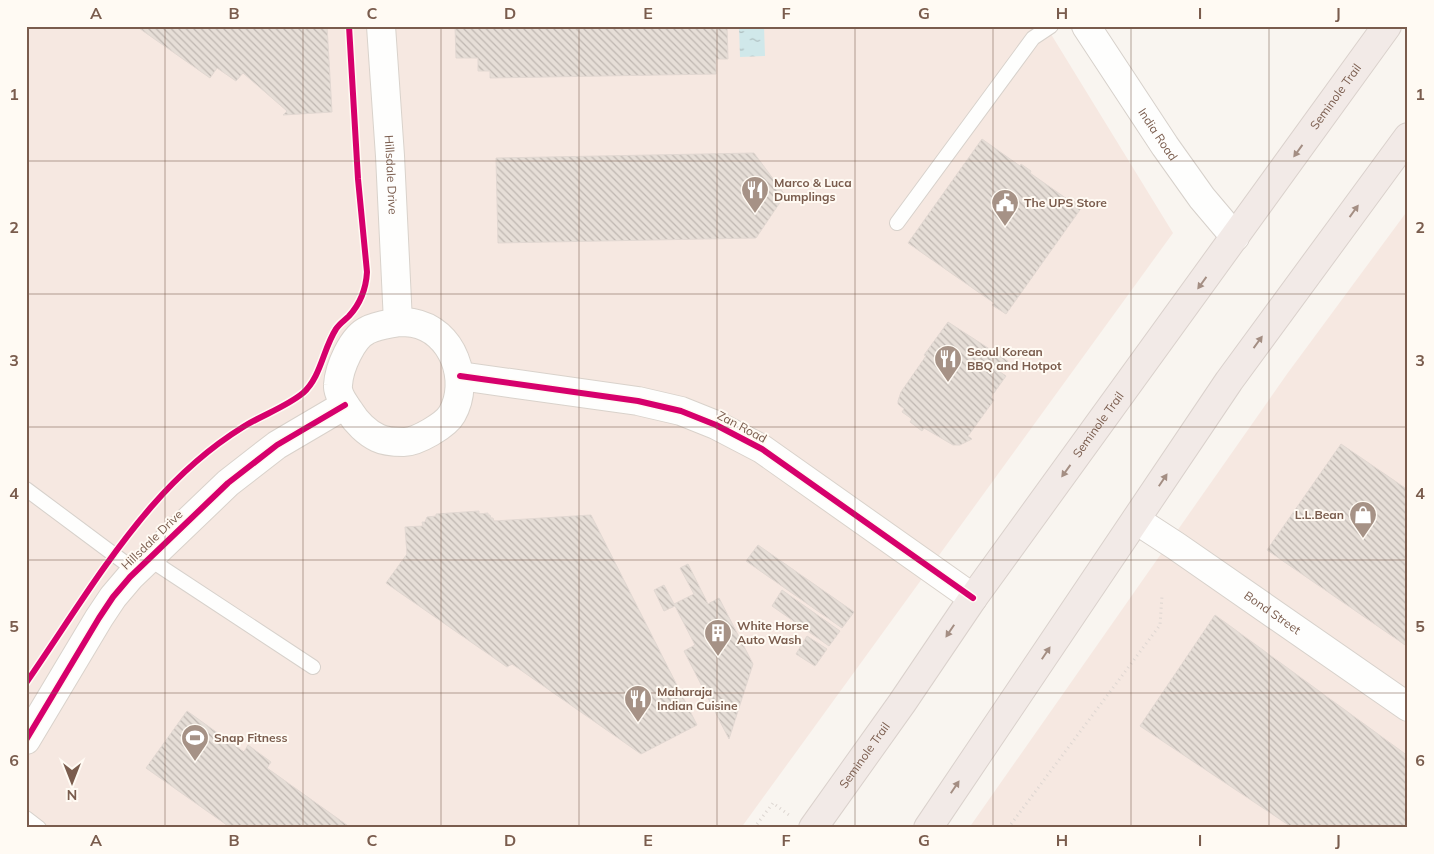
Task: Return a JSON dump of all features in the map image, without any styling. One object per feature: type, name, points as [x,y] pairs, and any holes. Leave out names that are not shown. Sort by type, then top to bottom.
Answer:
[{"type":"highway","name":"Seminole Trail","points":[[814,828],[973,598],[1387,26]]},
{"type":"highway","points":[[928,828],[1229,381],[1408,137]]},
{"type":"street","name":"Hillsdale Drive","points":[[381,26],[390,156],[398,322]]},
{"type":"street","name":"India Road","points":[[1086,26],[1165,146],[1202,198],[1236,237]]},
{"type":"street","points":[[398,322],[414,323],[428,329],[442,339],[454,354],[460,376],[460,394],[452,415],[434,431],[406,442],[378,438],[357,422],[345,405],[338,386],[346,355],[367,330],[398,322]]},
{"type":"street","name":"Zan Road","points":[[460,376],[638,401],[681,411],[716,425],[762,449],[973,598]]},
{"type":"street","name":"Hillsdale Drive","points":[[26,740],[113,597],[143,565],[228,482],[277,445],[345,405]]},
{"type":"street","name":"Bond Street","points":[[1136,520],[1408,707]]},
{"type":"lane","points":[[897,223],[1033,38],[1051,26]]},
{"type":"lane","points":[[26,489],[143,565],[313,667]]},
{"type":"lane","points":[[26,818],[39,828]]},
{"type":"path","points":[[1008,828],[1160,625],[1162,596]]},
{"type":"path","points":[[754,828],[773,803]]},
{"type":"shaded area","points":[[26,26],[1046,26],[1173,233],[741,828],[26,828]]},
{"type":"shaded area","points":[[1408,210],[1408,828],[969,828],[1287,374]]},
{"type":"water","points":[[739,26],[764,26],[765,56],[740,57]]},
{"type":"building","points":[[136,26],[327,26],[332,112],[283,115],[287,111],[243,73],[236,81],[217,68],[210,78]]},
{"type":"building","points":[[455,26],[727,26],[728,59],[716,59],[716,74],[490,78],[490,71],[478,71],[478,58],[456,58]]},
{"type":"building","points":[[982,139],[1020,166],[1021,164],[1031,171],[1030,173],[1067,199],[1068,197],[1082,207],[1006,314],[992,305],[994,303],[908,243]]},
{"type":"building","points":[[754,153],[785,195],[756,238],[498,243],[496,158]]},
{"type":"building","points":[[948,322],[1008,361],[1000,372],[1006,376],[991,397],[994,400],[968,436],[972,439],[960,445],[953,445],[924,428],[922,431],[910,422],[912,419],[902,412],[904,409],[898,404],[901,392],[926,356],[924,355]]},
{"type":"building","points":[[1341,444],[1408,490],[1408,647],[1267,550]]},
{"type":"building","points":[[479,511],[479,514],[488,513],[494,521],[591,515],[697,725],[641,754],[512,664],[507,667],[386,583],[407,554],[405,527],[423,526],[422,522],[425,522],[427,517],[436,516],[436,514]]},
{"type":"building","points":[[758,545],[854,612],[842,628],[746,561]]},
{"type":"building","name":"White Horse Auto Wash","points":[[688,564],[708,604],[719,598],[753,664],[729,739],[684,651],[695,645],[675,606],[664,611],[654,590],[664,585],[674,604],[694,594],[680,568]]},
{"type":"building","points":[[782,590],[840,631],[829,646],[772,606]]},
{"type":"building","points":[[1215,615],[1408,756],[1408,828],[1293,828],[1140,726]]},
{"type":"building","points":[[807,636],[827,649],[815,666],[796,654]]},
{"type":"building","points":[[187,711],[244,752],[248,745],[271,762],[267,768],[351,828],[231,828],[146,768]]},
{"type":"cycle path","points":[[26,683],[102,570],[152,506],[183,473],[218,444],[243,427],[289,403],[303,393],[314,379],[336,329],[360,301],[367,272],[358,179],[349,26]]},
{"type":"cycle path","points":[[460,376],[638,401],[681,411],[716,425],[762,449],[973,598]]},
{"type":"cycle path","points":[[26,740],[99,618],[130,577],[228,483],[277,445],[345,405]]},
{"type":"place","name":"Marco & Luca Dumplings","points":[[755,214]]},
{"type":"place","name":"The UPS Store","points":[[1005,227]]},
{"type":"place","name":"Seoul Korean BBQ and Hotpot","points":[[948,383]]},
{"type":"place","name":"L.L.Bean","points":[[1363,539]]},
{"type":"place","name":"White Horse Auto Wash","points":[[718,657]]},
{"type":"place","name":"Maharaja Indian Cuisine","points":[[638,723]]},
{"type":"place","name":"Snap Fitness","points":[[195,762]]}]
